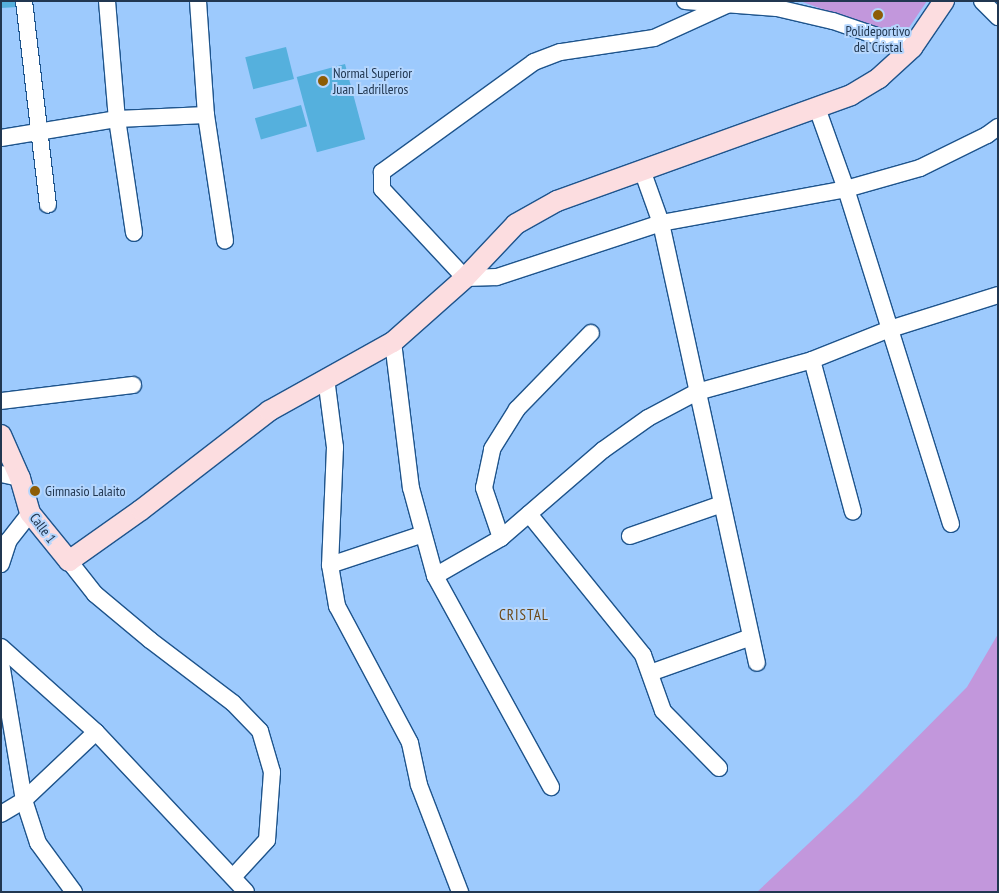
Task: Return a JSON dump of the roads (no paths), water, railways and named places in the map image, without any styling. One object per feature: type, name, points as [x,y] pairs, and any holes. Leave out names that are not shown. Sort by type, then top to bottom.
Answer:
[{"type":"main road","points":[[69,562],[141,510],[269,411],[393,342],[465,278],[516,224],[557,201],[851,95],[879,78],[912,48],[944,1]]},
{"type":"main road","name":"Calle 1","points":[[1,435],[11,476],[30,513],[69,562]]},
{"type":"street","points":[[24,1],[48,206]]},
{"type":"street","points":[[106,1],[117,119],[134,233]]},
{"type":"street","points":[[198,1],[206,115],[226,241]]},
{"type":"street","points":[[685,1],[777,8],[833,21],[912,48]]},
{"type":"street","points":[[982,1],[998,17]]},
{"type":"street","points":[[729,4],[654,38],[560,52],[534,62],[382,172],[382,189],[465,278],[497,277],[661,223],[846,189],[920,168],[987,135],[998,127]]},
{"type":"street","points":[[817,108],[846,189],[951,524]]},
{"type":"street","points":[[1,138],[117,119],[206,115]]},
{"type":"street","points":[[642,170],[661,223],[757,663]]},
{"type":"street","points":[[435,576],[501,538],[603,450],[648,418],[697,392],[812,360],[890,329],[998,295]]},
{"type":"street","points":[[501,538],[484,488],[492,449],[517,409],[591,333]]},
{"type":"street","points":[[393,342],[411,488],[435,576],[551,787]]},
{"type":"street","points":[[812,360],[853,512]]},
{"type":"street","points":[[326,378],[335,447],[330,565],[337,606],[410,743],[419,785],[460,892]]},
{"type":"street","points":[[1,401],[133,385]]},
{"type":"street","points":[[630,536],[722,504]]},
{"type":"street","points":[[1,564],[9,540],[30,513]]},
{"type":"street","points":[[529,514],[643,655],[663,711],[718,768]]},
{"type":"street","points":[[330,565],[424,534]]},
{"type":"street","points":[[69,562],[95,594],[150,640],[233,703],[260,731],[272,772],[267,840],[234,876]]},
{"type":"street","points":[[650,674],[751,637]]},
{"type":"street","points":[[1,647],[96,732],[234,876],[246,892]]},
{"type":"street","points":[[1,663],[24,800],[38,843],[74,892]]},
{"type":"street","points":[[1,814],[24,800],[96,732]]},
{"type":"place","name":"Polideportivo del Cristal","points":[[878,15]]},
{"type":"place","name":"Normal Superior Juan Ladrilleros","points":[[323,81]]},
{"type":"place","name":"Gimnasio Lalaito","points":[[35,491]]},
{"type":"district","name":"CRISTAL","points":[[524,615]]}]
